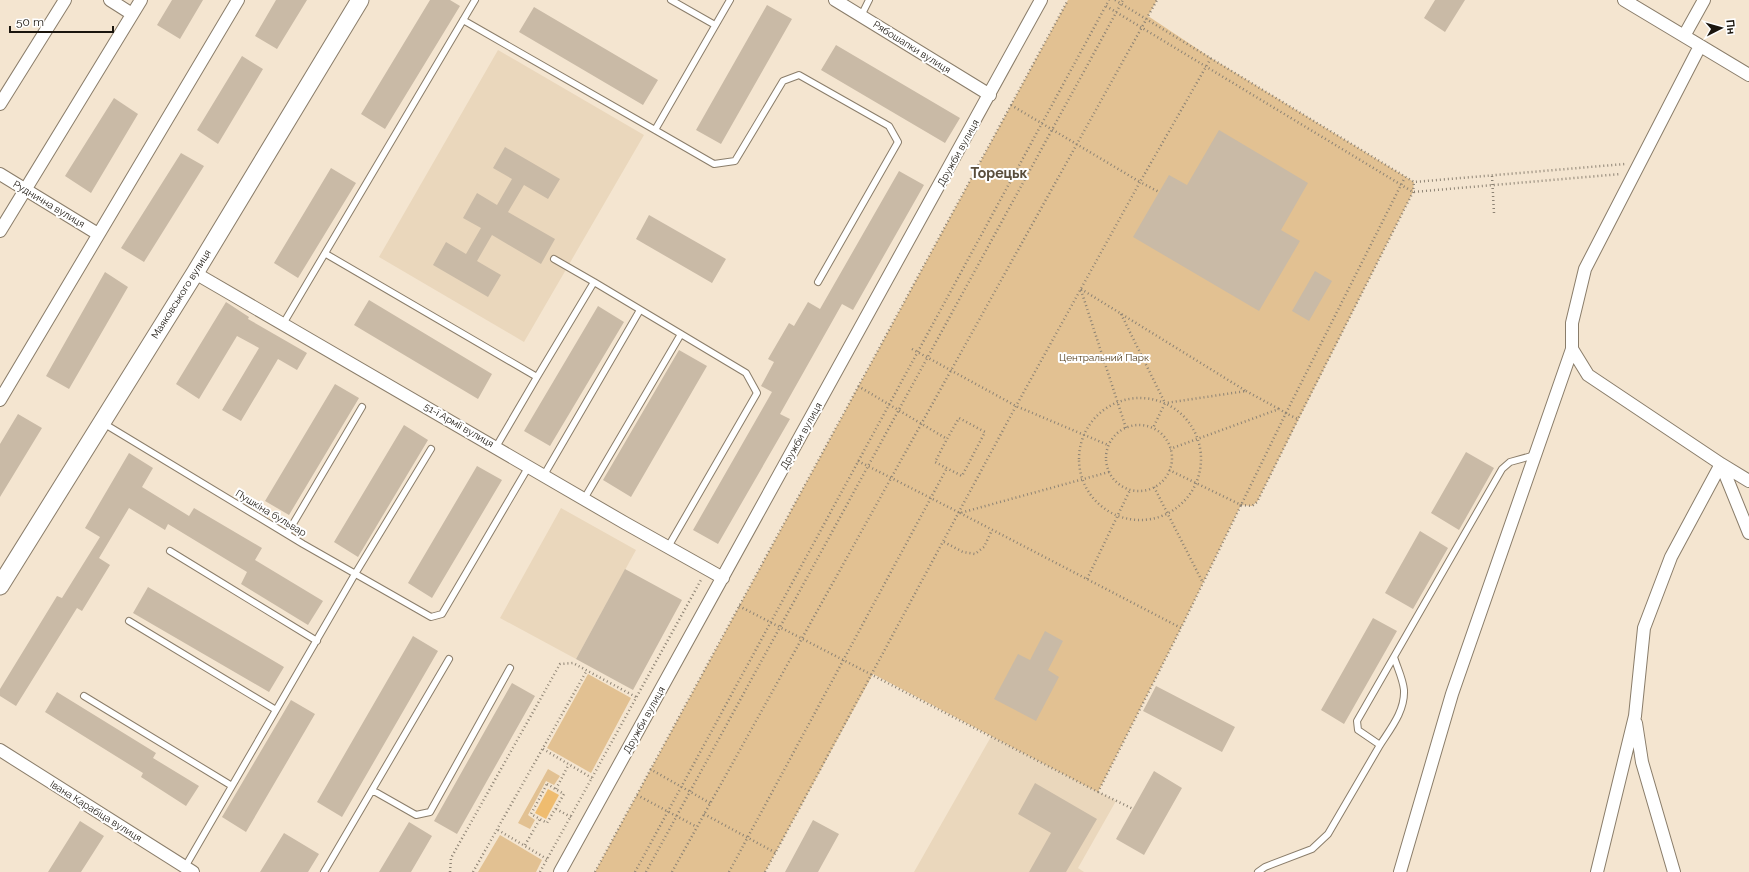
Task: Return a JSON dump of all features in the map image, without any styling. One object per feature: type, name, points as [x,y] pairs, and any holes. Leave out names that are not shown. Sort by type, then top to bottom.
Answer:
[{"type":"main road","name":"Маяковського вулиця","points":[[0,586],[102,423],[360,0]]},
{"type":"street","points":[[0,104],[65,0]]},
{"type":"street","points":[[110,0],[132,14]]},
{"type":"street","points":[[0,231],[141,0]]},
{"type":"street","points":[[0,400],[238,0]]},
{"type":"street","name":"Рябошапки вулиця","points":[[835,0],[990,95]]},
{"type":"street","name":"Дружби вулиця","points":[[560,872],[990,95],[1041,0]]},
{"type":"street","points":[[1624,0],[1749,75]]},
{"type":"street","points":[[1684,36],[1704,0]]},
{"type":"street","points":[[1400,872],[1452,694],[1572,349],[1572,323],[1585,269],[1700,46]]},
{"type":"street","name":"Руднична вулиця","points":[[0,174],[98,234]]},
{"type":"street","name":"51-ї Армії вулиця","points":[[194,273],[723,578]]},
{"type":"street","points":[[1572,349],[1588,376],[1721,464],[1749,480]]},
{"type":"street","points":[[1721,464],[1749,533]]},
{"type":"street","points":[[1597,872],[1635,716],[1644,628],[1671,557],[1721,464]]},
{"type":"street","points":[[1635,716],[1642,762],[1674,872]]},
{"type":"street","name":"Івана Карабіца вулиця","points":[[0,750],[189,869]]},
{"type":"lane","points":[[287,327],[326,254],[475,0]]},
{"type":"lane","points":[[671,0],[716,25]]},
{"type":"lane","points":[[655,130],[730,0]]},
{"type":"lane","points":[[861,16],[869,0]]},
{"type":"lane","points":[[463,20],[714,164],[735,161],[783,81],[799,75],[888,126],[898,142],[818,282]]},
{"type":"lane","points":[[326,254],[537,378]]},
{"type":"lane","points":[[554,260],[594,282],[746,373],[757,393],[668,547]]},
{"type":"lane","points":[[496,447],[594,282]]},
{"type":"lane","points":[[544,475],[640,310]]},
{"type":"lane","points":[[584,499],[681,334]]},
{"type":"lane","points":[[287,534],[362,408]]},
{"type":"lane","name":"Пушкіна бульвар","points":[[102,423],[287,534],[431,617],[442,614],[529,466]]},
{"type":"lane","points":[[189,869],[232,786],[431,449]]},
{"type":"lane","points":[[1380,744],[1358,730],[1357,721],[1502,470],[1510,462],[1535,455]]},
{"type":"lane","points":[[170,551],[317,641]]},
{"type":"lane","points":[[129,622],[276,710]]},
{"type":"lane","points":[[1258,872],[1265,867],[1312,849],[1328,834],[1398,716],[1403,704],[1404,690],[1394,657]]},
{"type":"lane","points":[[324,872],[449,659]]},
{"type":"lane","points":[[372,790],[416,815],[430,812],[510,668]]},
{"type":"lane","points":[[84,696],[232,786]]},
{"type":"path","points":[[595,872],[1068,0]]},
{"type":"path","points":[[635,872],[1110,0]]},
{"type":"path","points":[[1115,0],[1414,182],[1637,168]]},
{"type":"path","points":[[646,872],[1123,0]]},
{"type":"path","points":[[672,872],[1157,0]]},
{"type":"path","points":[[1106,6],[1413,192],[1492,185],[1637,168]]},
{"type":"path","points":[[765,872],[960,513],[1016,406],[1140,182],[1211,58]]},
{"type":"path","points":[[1011,105],[1159,192]]},
{"type":"path","points":[[1492,176],[1494,213]]},
{"type":"path","points":[[1098,792],[1405,177]]},
{"type":"path","points":[[1169,470],[1241,505],[1252,506],[1257,502],[1413,192],[1414,182]]},
{"type":"path","points":[[1081,289],[1246,391],[1298,419]]},
{"type":"path","points":[[1081,289],[1126,428]]},
{"type":"path","points":[[1120,313],[1165,403],[1174,408],[1188,421],[1198,438],[1201,458],[1198,478],[1188,497],[1173,511],[1154,519],[1133,520],[1113,514],[1096,502],[1084,485],[1079,465],[1080,445],[1087,427],[1100,412],[1117,402],[1136,397],[1156,399],[1165,403],[1246,391]]},
{"type":"path","points":[[912,349],[1016,406],[1108,445]]},
{"type":"path","points":[[858,386],[947,439]]},
{"type":"path","points":[[1153,428],[1165,403]]},
{"type":"path","points":[[1170,448],[1279,409]]},
{"type":"path","points":[[959,418],[985,432],[962,476],[935,462],[947,439],[959,418]]},
{"type":"path","points":[[1143,425],[1153,428],[1162,435],[1172,454],[1171,465],[1167,475],[1160,484],[1140,492],[1120,486],[1112,478],[1109,472],[1106,457],[1108,445],[1113,437],[1121,430],[1126,428],[1143,425]]},
{"type":"path","points":[[858,462],[960,513],[1181,628]]},
{"type":"path","points":[[729,872],[947,468]]},
{"type":"path","points":[[960,513],[1109,472]]},
{"type":"path","points":[[1154,487],[1203,583]]},
{"type":"path","points":[[1087,580],[1130,490]]},
{"type":"path","points":[[944,542],[963,552],[975,554],[984,547],[992,530]]},
{"type":"path","points":[[540,872],[708,569]]},
{"type":"path","points":[[739,606],[1133,809]]},
{"type":"path","points":[[450,872],[451,858],[560,664],[573,663],[636,697]]},
{"type":"path","points":[[473,872],[587,670]]},
{"type":"path","points":[[543,749],[592,778]]},
{"type":"path","points":[[556,789],[569,764]]},
{"type":"path","points":[[650,769],[711,803]]},
{"type":"path","points":[[547,784],[556,789],[564,794],[547,823],[531,814],[547,784]]},
{"type":"path","points":[[636,795],[697,827]]},
{"type":"path","points":[[556,809],[571,817]]},
{"type":"path","points":[[704,814],[776,853]]},
{"type":"path","points":[[525,846],[540,819]]},
{"type":"path","points":[[498,830],[547,859]]},
{"type":"shaded area","points":[[498,50],[644,135],[524,342],[379,257]]},
{"type":"shaded area","points":[[561,508],[636,550],[576,659],[500,618]]},
{"type":"shaded area","points":[[992,735],[1116,801],[1078,868],[1084,872],[914,872]]},
{"type":"shaded area","points":[[548,789],[559,795],[546,819],[535,813]]},
{"type":"green space","name":"Центральний Парк","points":[[1068,0],[1157,0],[1148,16],[1211,58],[1414,182],[1413,192],[1257,502],[1252,506],[1241,505],[1098,792],[873,674],[765,872],[595,872]]},
{"type":"green space","points":[[588,674],[631,698],[591,773],[547,748]]},
{"type":"green space","points":[[548,769],[560,776],[554,785],[546,781],[528,815],[535,820],[530,829],[518,823]]},
{"type":"green space","points":[[500,835],[542,860],[536,872],[478,872]]},
{"type":"building","points":[[172,0],[203,0],[180,39],[157,25]]},
{"type":"building","points":[[276,0],[307,0],[277,49],[255,36]]},
{"type":"building","points":[[430,0],[450,0],[460,6],[385,129],[361,114]]},
{"type":"building","points":[[1435,0],[1465,0],[1445,32],[1424,18]]},
{"type":"building","points":[[767,5],[792,19],[721,144],[696,130]]},
{"type":"building","points":[[534,7],[658,80],[643,105],[519,32]]},
{"type":"building","points":[[836,45],[960,118],[945,143],[821,70]]},
{"type":"building","points":[[242,56],[263,69],[218,144],[197,130]]},
{"type":"building","points":[[114,98],[138,114],[91,193],[65,176]]},
{"type":"building","points":[[1219,130],[1308,183],[1281,230],[1300,241],[1259,311],[1133,237],[1169,175],[1187,185]]},
{"type":"building","points":[[505,147],[560,179],[548,199],[524,185],[508,212],[555,239],[541,264],[492,235],[477,261],[501,275],[488,297],[433,265],[446,242],[466,254],[481,228],[463,218],[477,193],[497,205],[512,179],[493,168]]},
{"type":"building","points":[[181,153],[204,166],[144,262],[121,248]]},
{"type":"building","points":[[331,168],[356,183],[298,278],[274,263]]},
{"type":"building","points":[[899,171],[924,185],[853,310],[842,304],[780,414],[790,419],[718,544],[693,530],[772,392],[761,386],[774,362],[768,359],[789,323],[794,326],[808,302],[820,309]]},
{"type":"building","points":[[649,215],[726,259],[712,283],[636,239]]},
{"type":"building","points":[[1315,271],[1332,281],[1309,321],[1292,311]]},
{"type":"building","points":[[105,272],[128,287],[69,389],[46,376]]},
{"type":"building","points":[[369,300],[492,374],[478,399],[354,325]]},
{"type":"building","points":[[226,302],[249,317],[248,319],[307,353],[297,370],[278,359],[241,421],[222,410],[259,348],[237,336],[199,399],[176,384]]},
{"type":"building","points":[[598,306],[624,322],[550,446],[524,431]]},
{"type":"building","points":[[679,350],[707,366],[631,497],[603,480]]},
{"type":"building","points":[[335,384],[359,398],[289,515],[265,501]]},
{"type":"building","points":[[18,414],[42,428],[0,497],[0,444]]},
{"type":"building","points":[[404,425],[428,440],[358,557],[334,542]]},
{"type":"building","points":[[1466,452],[1494,468],[1459,530],[1431,513]]},
{"type":"building","points":[[129,453],[153,468],[142,487],[189,516],[194,508],[262,548],[255,560],[323,601],[308,625],[241,584],[247,572],[168,524],[165,530],[129,508],[99,558],[110,565],[82,611],[77,608],[16,706],[0,696],[0,689],[57,596],[62,598],[100,537],[85,528]]},
{"type":"building","points":[[477,466],[502,480],[432,598],[408,583]]},
{"type":"building","points":[[1420,531],[1448,548],[1413,609],[1385,593]]},
{"type":"building","points":[[625,569],[682,600],[633,690],[576,659]]},
{"type":"building","points":[[148,587],[284,667],[269,692],[133,613]]},
{"type":"building","points":[[1373,618],[1397,631],[1344,724],[1321,710]]},
{"type":"building","points":[[1045,631],[1063,641],[1048,670],[1059,677],[1036,721],[994,699],[1018,654],[1030,660]]},
{"type":"building","points":[[413,636],[438,651],[342,817],[317,802]]},
{"type":"building","points":[[512,683],[535,696],[457,834],[434,821]]},
{"type":"building","points":[[1156,686],[1235,727],[1222,752],[1143,711]]},
{"type":"building","points":[[57,692],[156,753],[153,758],[199,786],[186,806],[141,777],[143,773],[45,712]]},
{"type":"building","points":[[291,700],[315,714],[246,832],[222,817]]},
{"type":"building","points":[[1154,771],[1182,788],[1144,855],[1116,839]]},
{"type":"building","points":[[1035,783],[1097,819],[1066,872],[1029,872],[1051,833],[1018,814]]},
{"type":"building","points":[[813,820],[839,834],[818,872],[785,872]]},
{"type":"building","points":[[80,821],[104,836],[81,872],[48,872]]},
{"type":"building","points":[[409,822],[432,836],[411,872],[379,872]]},
{"type":"building","points":[[284,833],[319,854],[308,872],[260,872]]},
{"type":"district","name":"Торецьк","points":[[999,173]]}]
